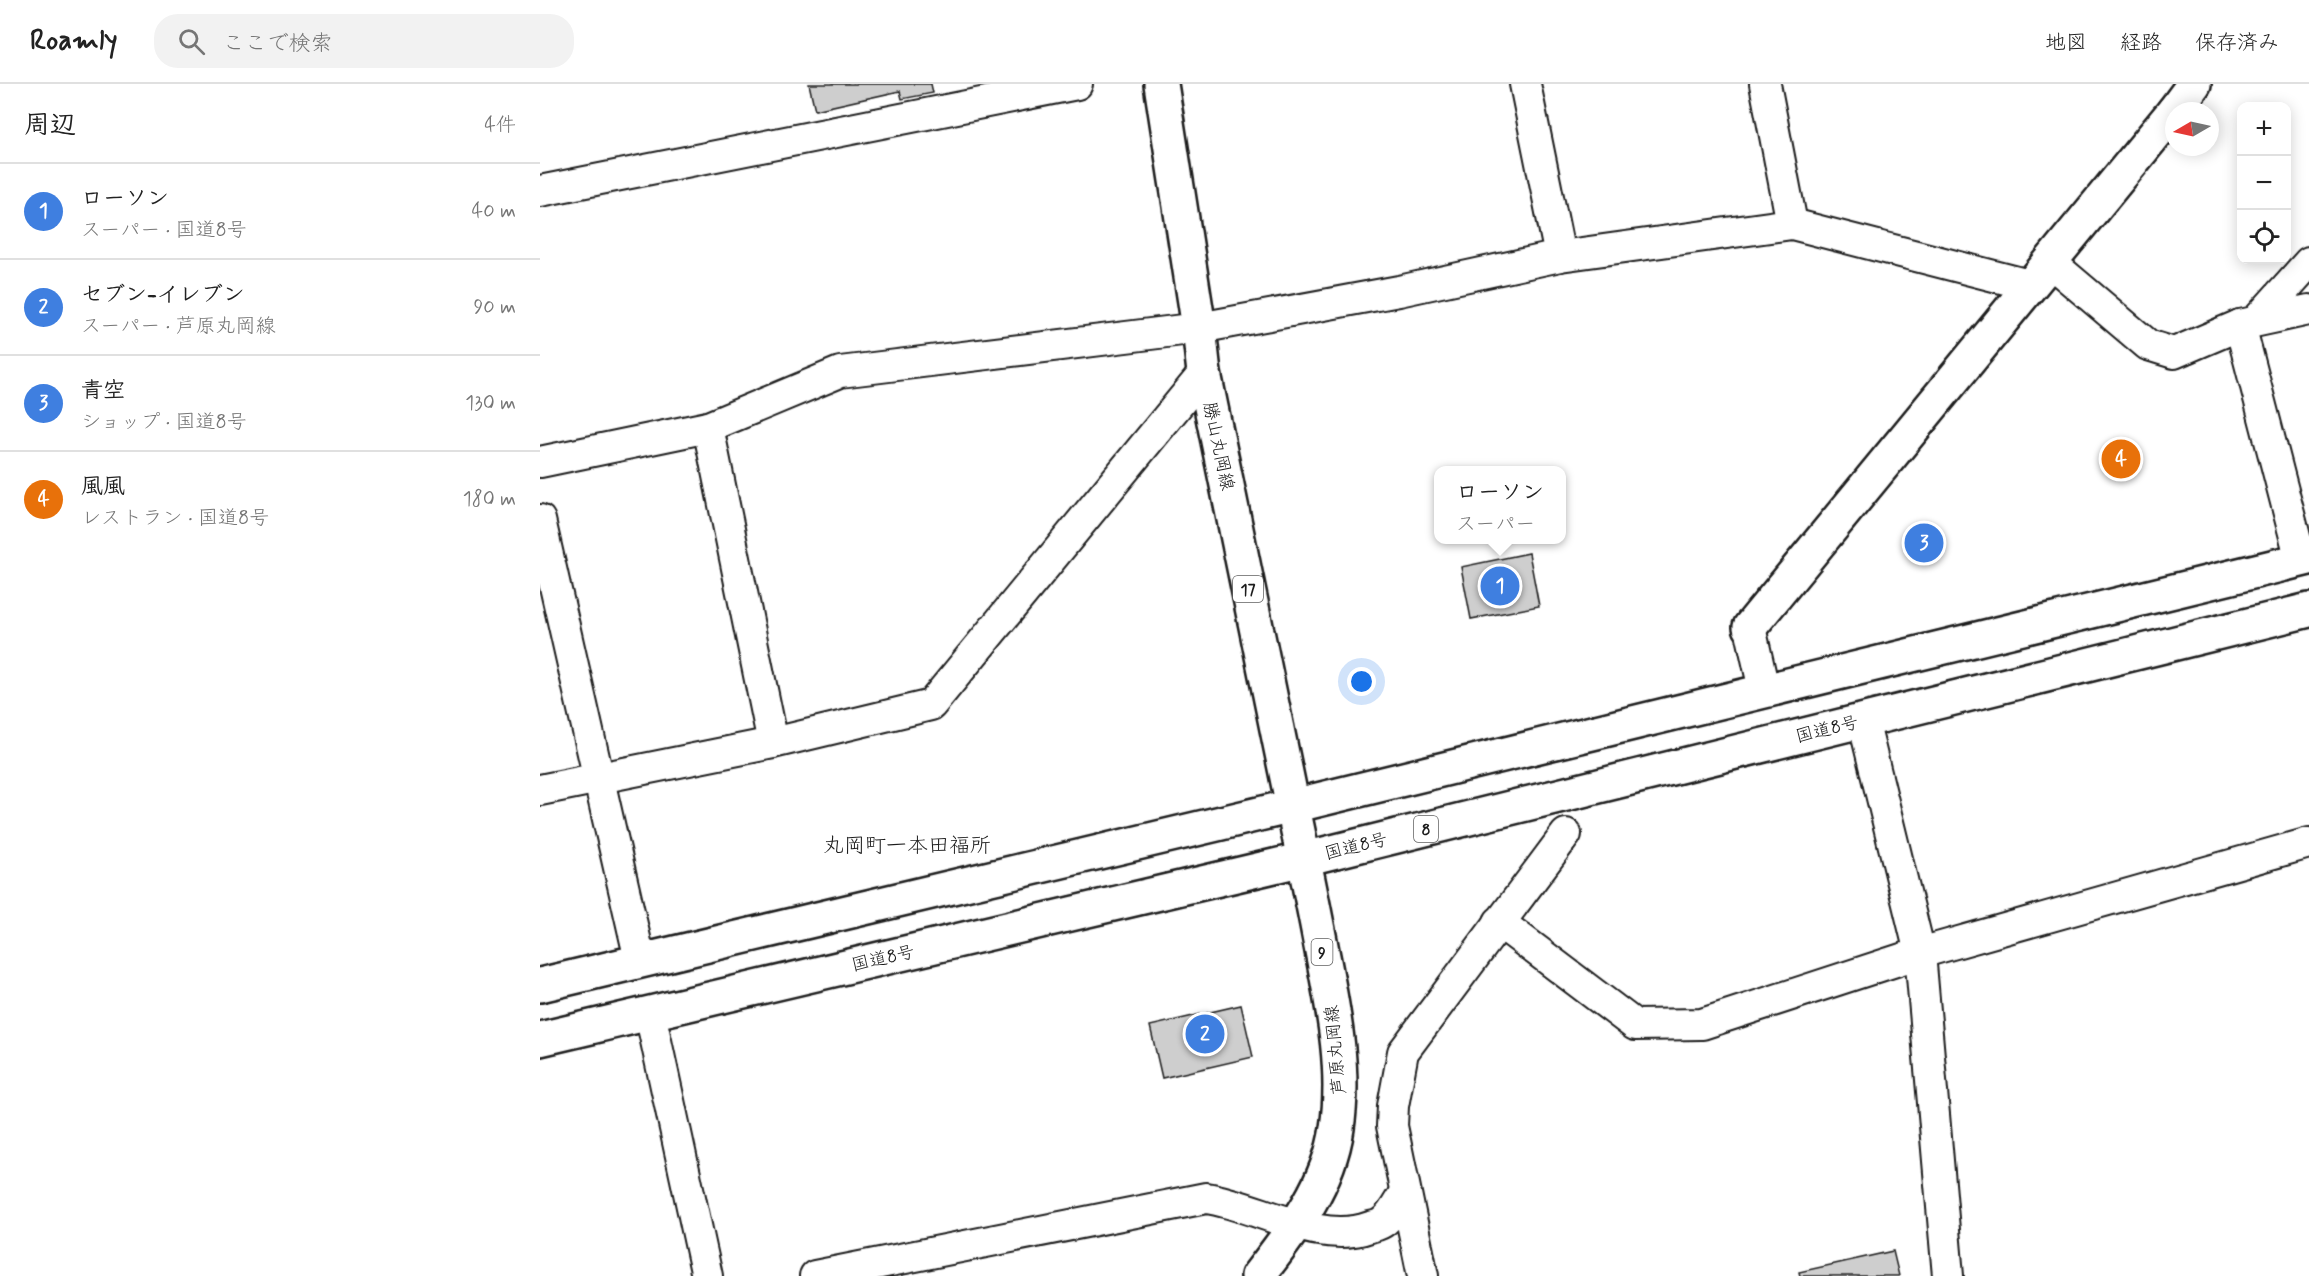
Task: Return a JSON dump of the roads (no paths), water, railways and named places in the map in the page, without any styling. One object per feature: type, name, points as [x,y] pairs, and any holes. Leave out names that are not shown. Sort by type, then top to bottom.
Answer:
[{"type":"main road","name":"勝山丸岡線","points":[[1161,84],[1204,373],[1293,806]]},
{"type":"main road","points":[[2181,102],[2194,84]]},
{"type":"main road","points":[[1750,627],[2165,122]]},
{"type":"main road","points":[[540,985],[1293,806],[2305,559]]},
{"type":"main road","name":"国道8号","points":[[540,1039],[1304,859],[2309,610]]},
{"type":"main road","name":"芦原丸岡線","points":[[1258,1276],[1298,1224],[1326,1171],[1334,1146],[1340,1100],[1331,997],[1293,806]]},
{"type":"street","points":[[540,191],[1077,84]]},
{"type":"street","points":[[1525,84],[1560,256]]},
{"type":"street","points":[[1765,84],[1792,224]]},
{"type":"street","points":[[540,462],[708,427],[840,372],[1199,328],[1399,291],[1560,256],[1792,224],[2039,274],[2148,345],[2174,353],[2248,322],[2309,309]]},
{"type":"street","points":[[2248,322],[2309,262]]},
{"type":"street","points":[[2248,322],[2305,559]]},
{"type":"street","points":[[540,790],[773,743],[931,705],[1204,373]]},
{"type":"street","points":[[708,427],[773,743]]},
{"type":"street","points":[[540,520],[640,960]]},
{"type":"street","points":[[1750,627],[1764,690]]},
{"type":"street","points":[[1863,720],[1920,953],[1947,1276]]},
{"type":"street","points":[[1423,1276],[1392,1126],[1393,1106],[1403,1052],[1566,834]]},
{"type":"street","points":[[1499,922],[1635,1025],[1701,1024],[1920,953],[2309,843]]},
{"type":"street","points":[[650,1013],[708,1276]]},
{"type":"street","points":[[815,1276],[1206,1198],[1221,1200],[1298,1224],[1332,1232],[1349,1232],[1363,1230],[1383,1222],[1405,1192]]},
{"type":"place","name":"風風","points":[[2121,459]]},
{"type":"place","name":"青空","points":[[1924,543]]},
{"type":"place","name":"ローソン","points":[[1500,586]]},
{"type":"place","name":"セブン-イレブン","points":[[1205,1034]]},
{"type":"district","name":"丸岡町一本田福所","points":[[907,845]]}]
